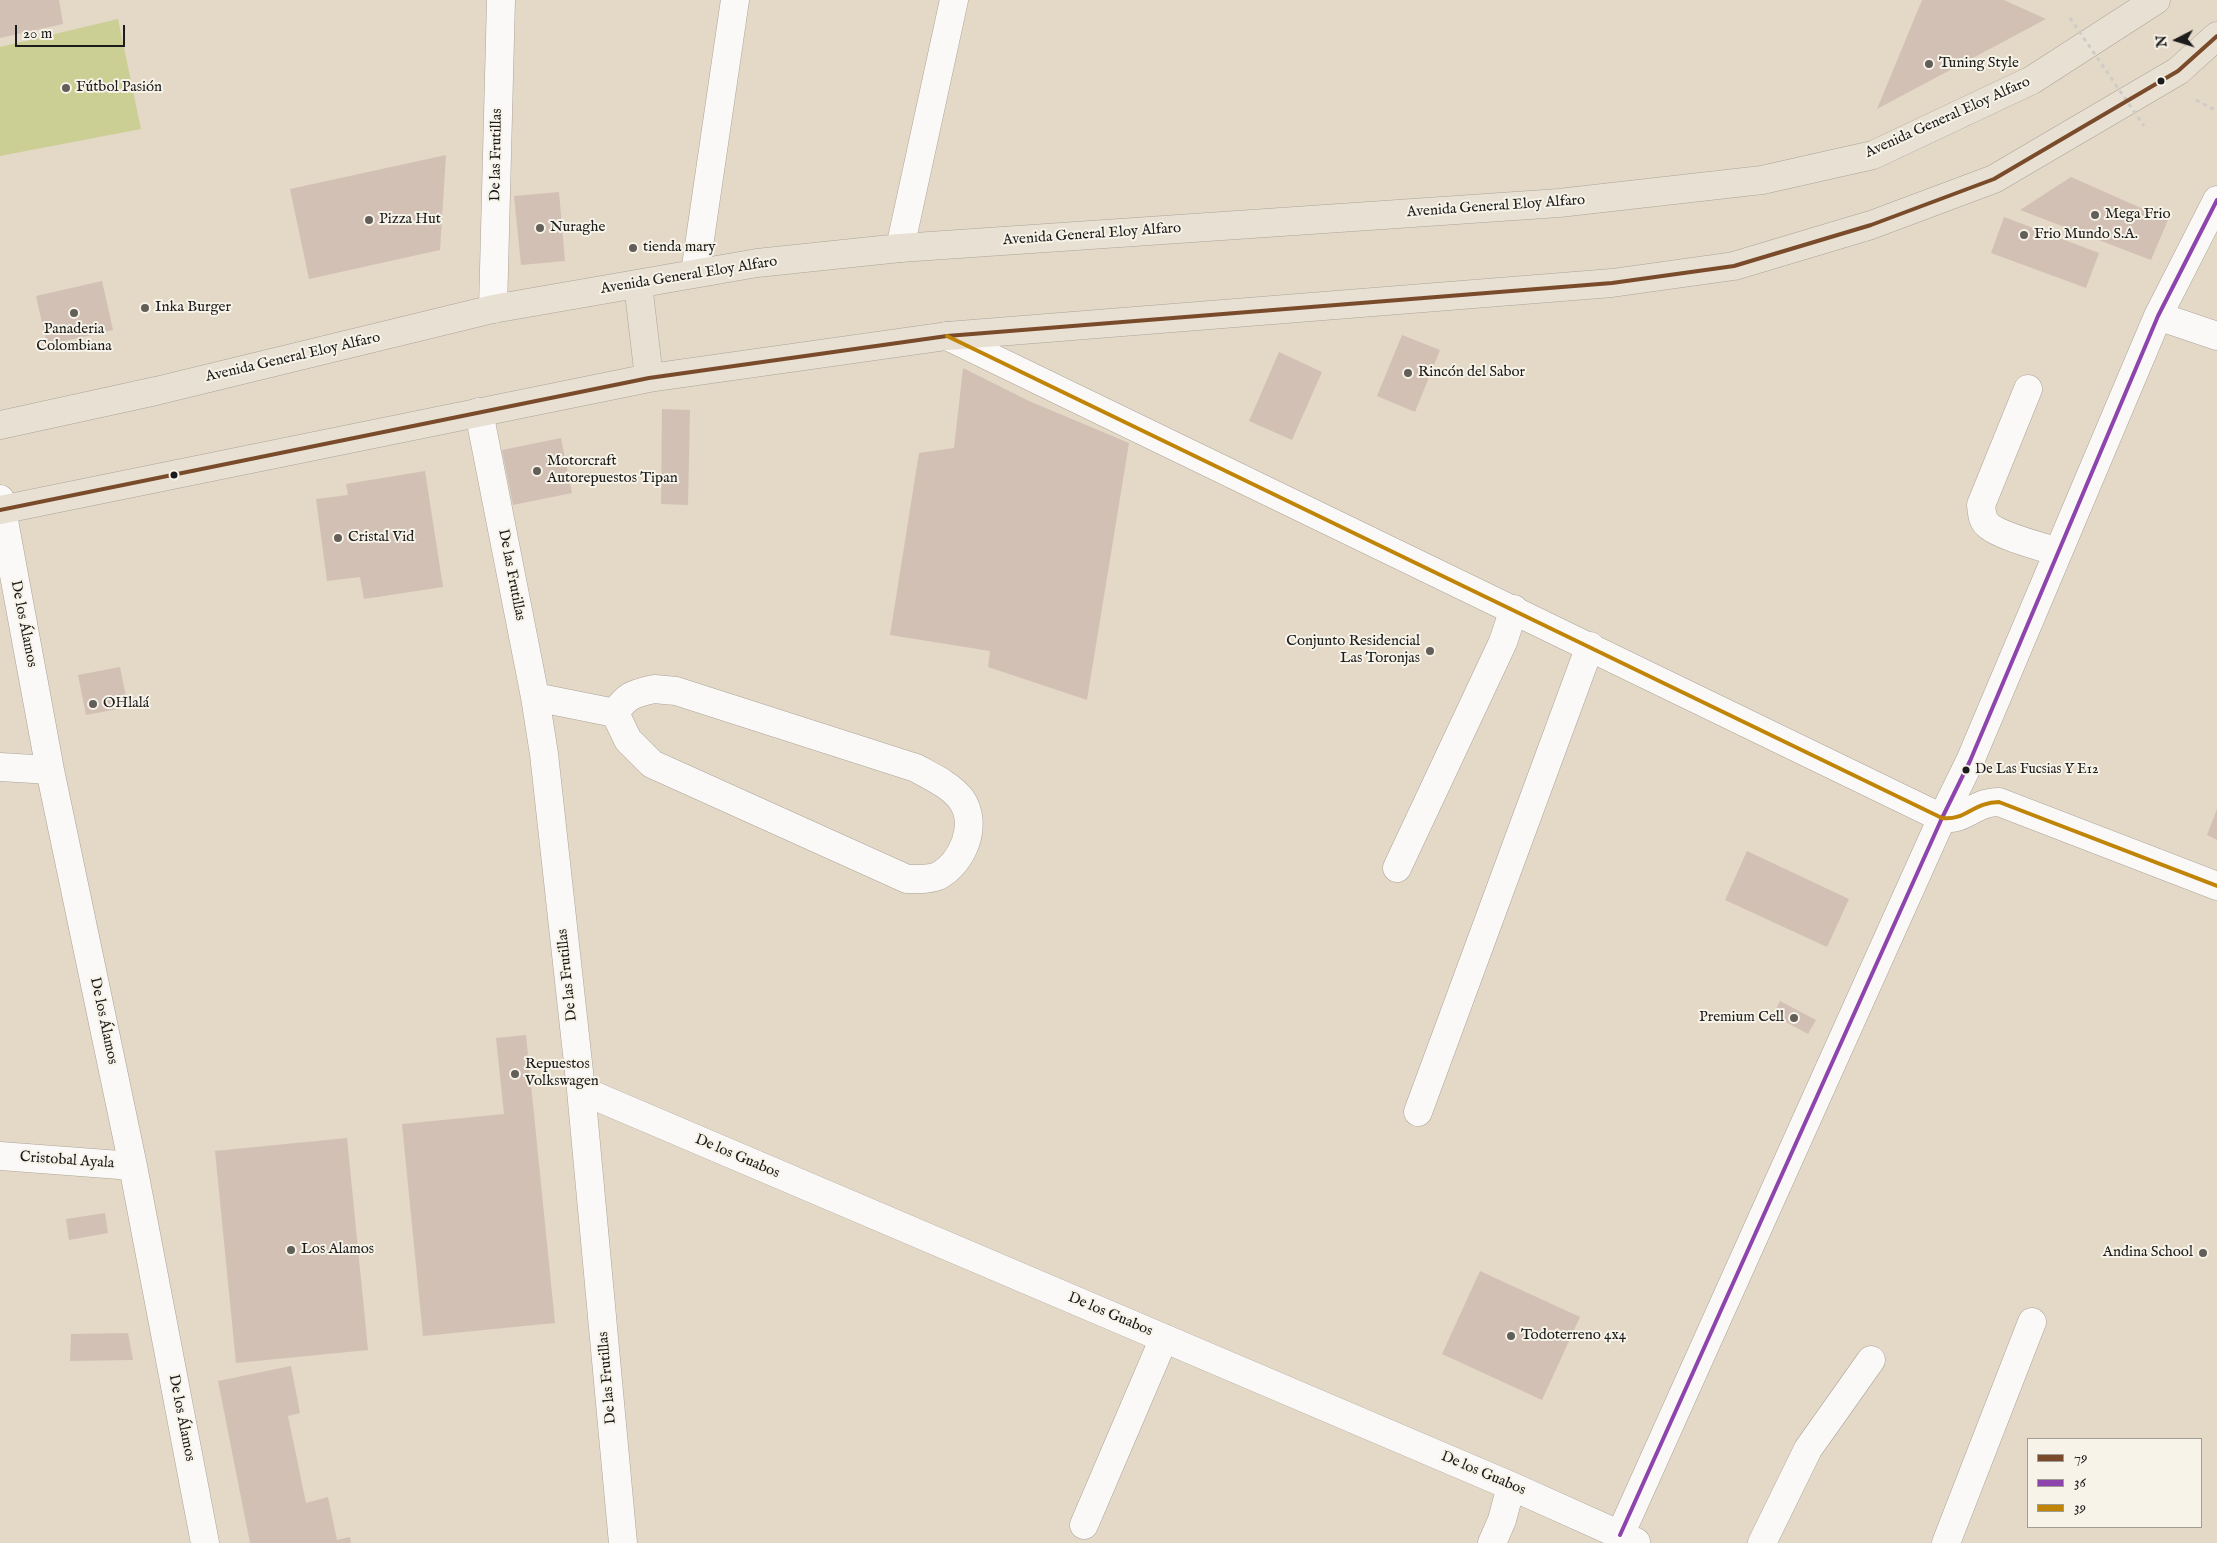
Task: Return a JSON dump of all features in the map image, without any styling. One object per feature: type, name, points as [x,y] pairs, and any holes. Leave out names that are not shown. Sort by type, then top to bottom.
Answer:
[{"type":"main road","name":"Avenida General Eloy Alfaro","points":[[0,425],[156,390],[493,309],[695,273],[900,248],[1559,203],[1762,180],[1874,155],[2032,80],[2152,2]]},
{"type":"main road","points":[[1,506],[648,378],[947,336],[1612,283],[1734,266],[1871,224],[1994,179],[2178,71],[2217,36]]},
{"type":"main road","points":[[638,284],[648,378]]},
{"type":"street","name":"De las Frutillas","points":[[493,309],[501,0]]},
{"type":"street","points":[[695,273],[735,0]]},
{"type":"street","points":[[900,248],[954,0]]},
{"type":"street","points":[[1629,1539],[1942,818],[1970,761],[2158,316],[2217,200]]},
{"type":"street","points":[[2158,316],[2217,336]]},
{"type":"street","points":[[947,336],[1514,609],[1942,818],[1952,819],[1962,816],[1976,806],[1986,802],[1999,802],[2217,886]]},
{"type":"street","points":[[2028,389],[1981,505],[1982,517],[1989,527],[2058,552]]},
{"type":"street","name":"De las Frutillas","points":[[479,412],[535,697],[544,754],[581,1090],[623,1543]]},
{"type":"street","name":"De los Álamos","points":[[1,506],[50,770],[133,1166],[205,1543]]},
{"type":"street","points":[[1398,868],[1502,642],[1514,609]]},
{"type":"street","points":[[1418,1112],[1590,646]]},
{"type":"street","points":[[654,690],[676,691],[916,768],[951,789],[961,800],[967,812],[968,828],[959,859],[937,876],[924,880],[907,879],[652,764],[628,740],[615,713],[624,699],[635,694],[654,690]]},
{"type":"street","points":[[535,697],[615,713]]},
{"type":"street","points":[[0,767],[50,770]]},
{"type":"street","name":"De los Guabos","points":[[581,1090],[1512,1486],[1629,1539]]},
{"type":"street","name":"Cristobal Ayala","points":[[0,1156],[133,1166]]},
{"type":"street","points":[[1946,1543],[2032,1322]]},
{"type":"street","points":[[1084,1525],[1164,1338]]},
{"type":"street","points":[[1762,1543],[1808,1449],[1871,1360]]},
{"type":"street","points":[[1492,1543],[1502,1520],[1512,1486]]},
{"type":"path","points":[[2070,18],[2144,126],[2153,122]]},
{"type":"path","points":[[2188,104],[2197,100],[2217,111]]},
{"type":"green space","name":"Fútbol Pasión","points":[[118,19],[141,129],[0,156],[0,47]]},
{"type":"building","points":[[0,0],[59,0],[63,24],[0,38]]},
{"type":"building","name":"Tuning Style","points":[[1922,0],[2004,0],[2046,19],[1877,109]]},
{"type":"building","name":"Pizza Hut","points":[[446,155],[440,250],[309,279],[290,189]]},
{"type":"building","name":"Mega Frio","points":[[2071,177],[2168,220],[2151,260],[2020,210]]},
{"type":"building","name":"Nuraghe","points":[[559,192],[565,261],[521,265],[514,196]]},
{"type":"building","name":"Frio Mundo S.A.","points":[[2004,217],[2099,253],[2086,288],[1991,253]]},
{"type":"building","name":"Panaderia Colombiana","points":[[102,281],[113,330],[47,345],[36,296]]},
{"type":"building","name":"Rincón del Sabor","points":[[1402,335],[1440,350],[1415,412],[1377,396]]},
{"type":"building","points":[[1279,352],[1322,372],[1292,440],[1249,421]]},
{"type":"building","points":[[963,368],[1029,401],[1129,443],[1087,700],[988,667],[990,651],[890,635],[919,453],[954,448]]},
{"type":"building","points":[[662,409],[690,410],[688,505],[661,504]]},
{"type":"building","name":"Motorcraft Autorepuestos Tipan","points":[[561,438],[572,493],[513,505],[502,450]]},
{"type":"building","points":[[425,471],[443,587],[364,599],[360,577],[327,581],[316,499],[348,495],[346,484]]},
{"type":"building","points":[[120,667],[128,707],[86,715],[78,675]]},
{"type":"building","points":[[2217,809],[2217,840],[2207,835]]},
{"type":"building","points":[[1747,851],[1849,899],[1827,947],[1725,900]]},
{"type":"building","name":"Premium Cell","points":[[1780,1001],[1816,1020],[1808,1034],[1773,1015]]},
{"type":"building","points":[[526,1035],[555,1323],[423,1336],[402,1124],[504,1114],[496,1038]]},
{"type":"building","name":"Los Alamos","points":[[347,1138],[368,1350],[236,1363],[215,1151]]},
{"type":"building","points":[[105,1213],[108,1233],[69,1240],[66,1219]]},
{"type":"building","name":"Todoterreno 4x4","points":[[1480,1271],[1580,1317],[1542,1400],[1442,1354]]},
{"type":"building","points":[[128,1333],[133,1360],[70,1361],[71,1334]]},
{"type":"building","points":[[291,1366],[300,1413],[288,1416],[306,1503],[328,1497],[337,1540],[350,1537],[351,1543],[250,1543],[218,1381]]},
{"type":"transit line","name":"79","points":[[0,510],[649,378],[947,336],[1612,283],[1734,266],[1871,225],[1994,179],[2178,71],[2217,36]]},
{"type":"transit line","name":"36","points":[[1620,1535],[1942,818],[1970,761],[2158,316],[2217,200]]},
{"type":"transit line","name":"39","points":[[947,336],[1942,818],[1957,817],[1982,805],[1999,802],[2217,886]]},
{"type":"place","name":"Tuning Style","points":[[1929,64]]},
{"type":"place","name":"Fútbol Pasión","points":[[66,88]]},
{"type":"place","name":"Mega Frio","points":[[2095,215]]},
{"type":"place","name":"Pizza Hut","points":[[369,220]]},
{"type":"place","name":"Nuraghe","points":[[540,228]]},
{"type":"place","name":"Frio Mundo S.A.","points":[[2024,235]]},
{"type":"place","name":"tienda mary","points":[[633,248]]},
{"type":"place","name":"Inka Burger","points":[[145,308]]},
{"type":"place","name":"Panaderia Colombiana","points":[[74,313]]},
{"type":"place","name":"Rincón del Sabor","points":[[1408,373]]},
{"type":"place","name":"Motorcraft Autorepuestos Tipan","points":[[537,471]]},
{"type":"place","name":"Cristal Vid","points":[[338,538]]},
{"type":"place","name":"Conjunto Residencial Las Toronjas","points":[[1430,651]]},
{"type":"place","name":"OHlalá","points":[[93,704]]},
{"type":"place","name":"De Las Fucsias Y E12","points":[[1966,770]]},
{"type":"place","name":"Premium Cell","points":[[1794,1018]]},
{"type":"place","name":"Repuestos Volkswagen","points":[[515,1074]]},
{"type":"place","name":"Los Alamos","points":[[291,1250]]},
{"type":"place","name":"Andina School","points":[[2203,1253]]},
{"type":"place","name":"Todoterreno 4x4","points":[[1511,1336]]}]
